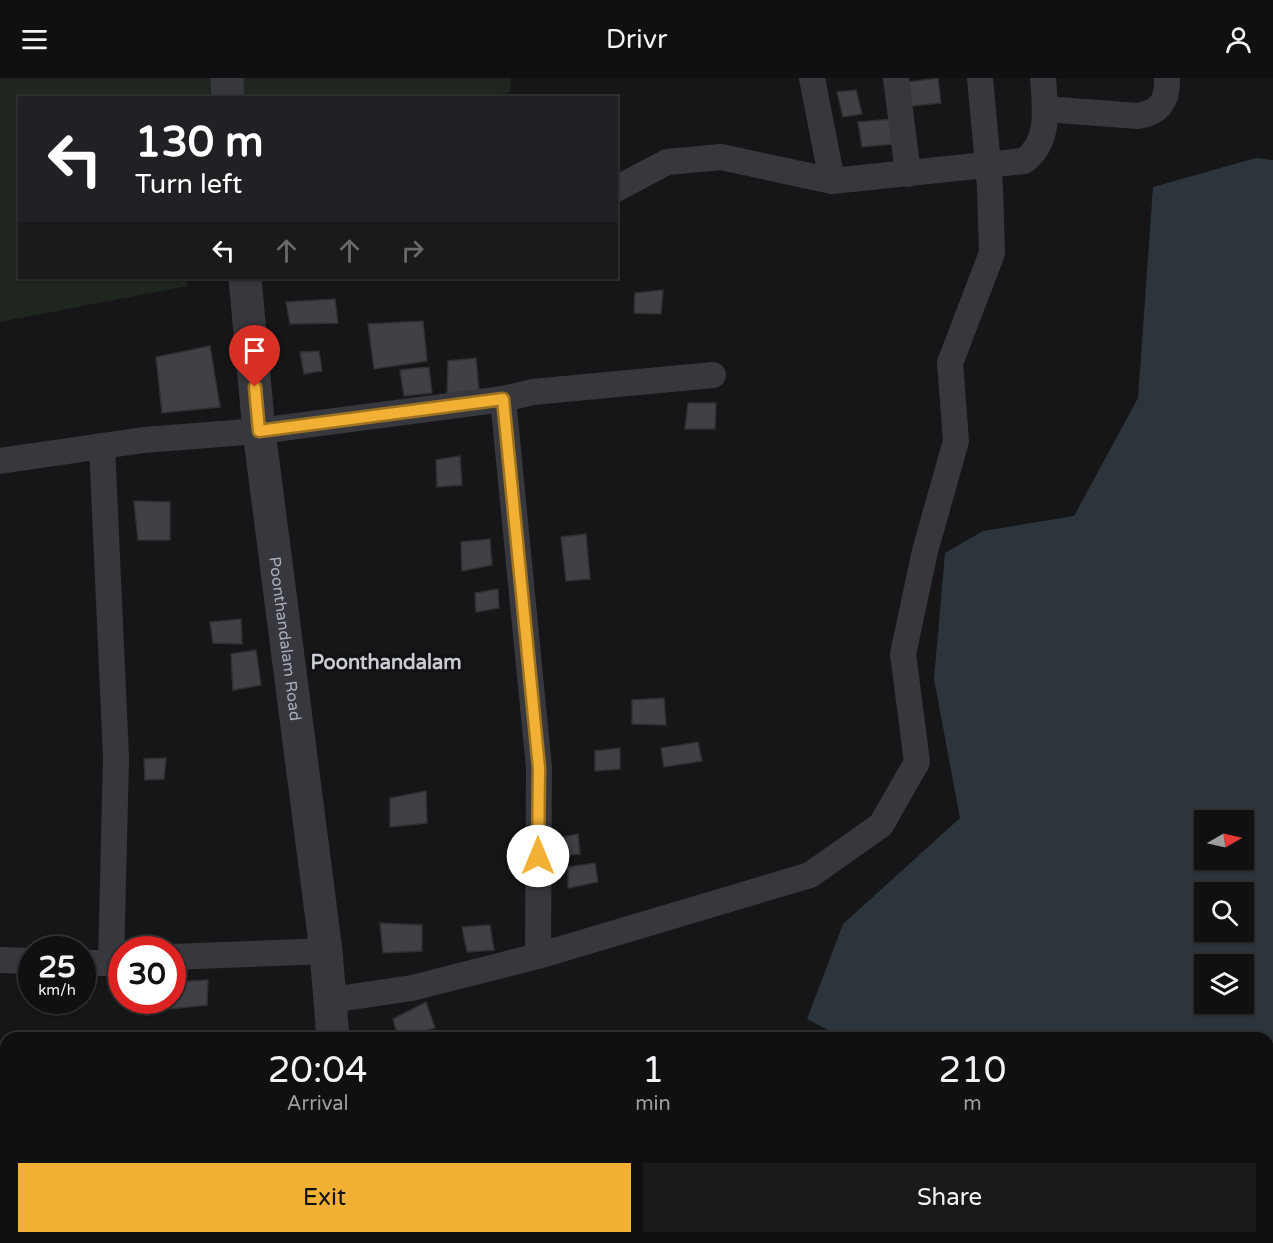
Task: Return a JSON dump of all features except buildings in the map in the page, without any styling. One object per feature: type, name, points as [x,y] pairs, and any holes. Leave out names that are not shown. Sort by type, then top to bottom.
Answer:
[{"type":"street","points":[[227,78],[228,96]]},
{"type":"street","points":[[812,78],[832,181]]},
{"type":"street","points":[[896,78],[908,174]]},
{"type":"street","points":[[331,1000],[412,988],[538,956],[810,875],[881,825],[917,762],[903,654],[925,551],[956,441],[950,363],[992,253],[980,78]]},
{"type":"street","points":[[618,188],[667,162],[721,157],[832,181],[1024,161],[1037,151],[1043,136],[1045,109],[1043,78]]},
{"type":"street","points":[[1045,109],[1138,116],[1150,114],[1163,105],[1168,93],[1167,78]]},
{"type":"street","name":"Poonthandalam Road","points":[[245,279],[259,431],[326,951],[333,1032]]},
{"type":"street","points":[[0,461],[102,446],[259,431],[503,399],[533,392],[713,375]]},
{"type":"street","points":[[503,399],[539,768],[538,956]]},
{"type":"street","points":[[102,446],[116,757],[116,936]]},
{"type":"street","points":[[186,956],[326,951]]},
{"type":"street","points":[[0,960],[18,961]]},
{"type":"shaded area","points":[[0,78],[511,78],[510,92],[495,96],[18,96],[18,279],[187,279],[187,286],[0,322]]},
{"type":"shaded area","points":[[1256,158],[1273,160],[1273,1032],[832,1032],[807,1019],[843,924],[960,818],[934,679],[945,553],[983,531],[1074,516],[1138,398],[1153,187]]},
{"type":"district","name":"Poonthandalam","points":[[386,662]]},
{"type":"route","points":[[255,387],[259,431],[503,399],[539,768],[538,856]]}]
